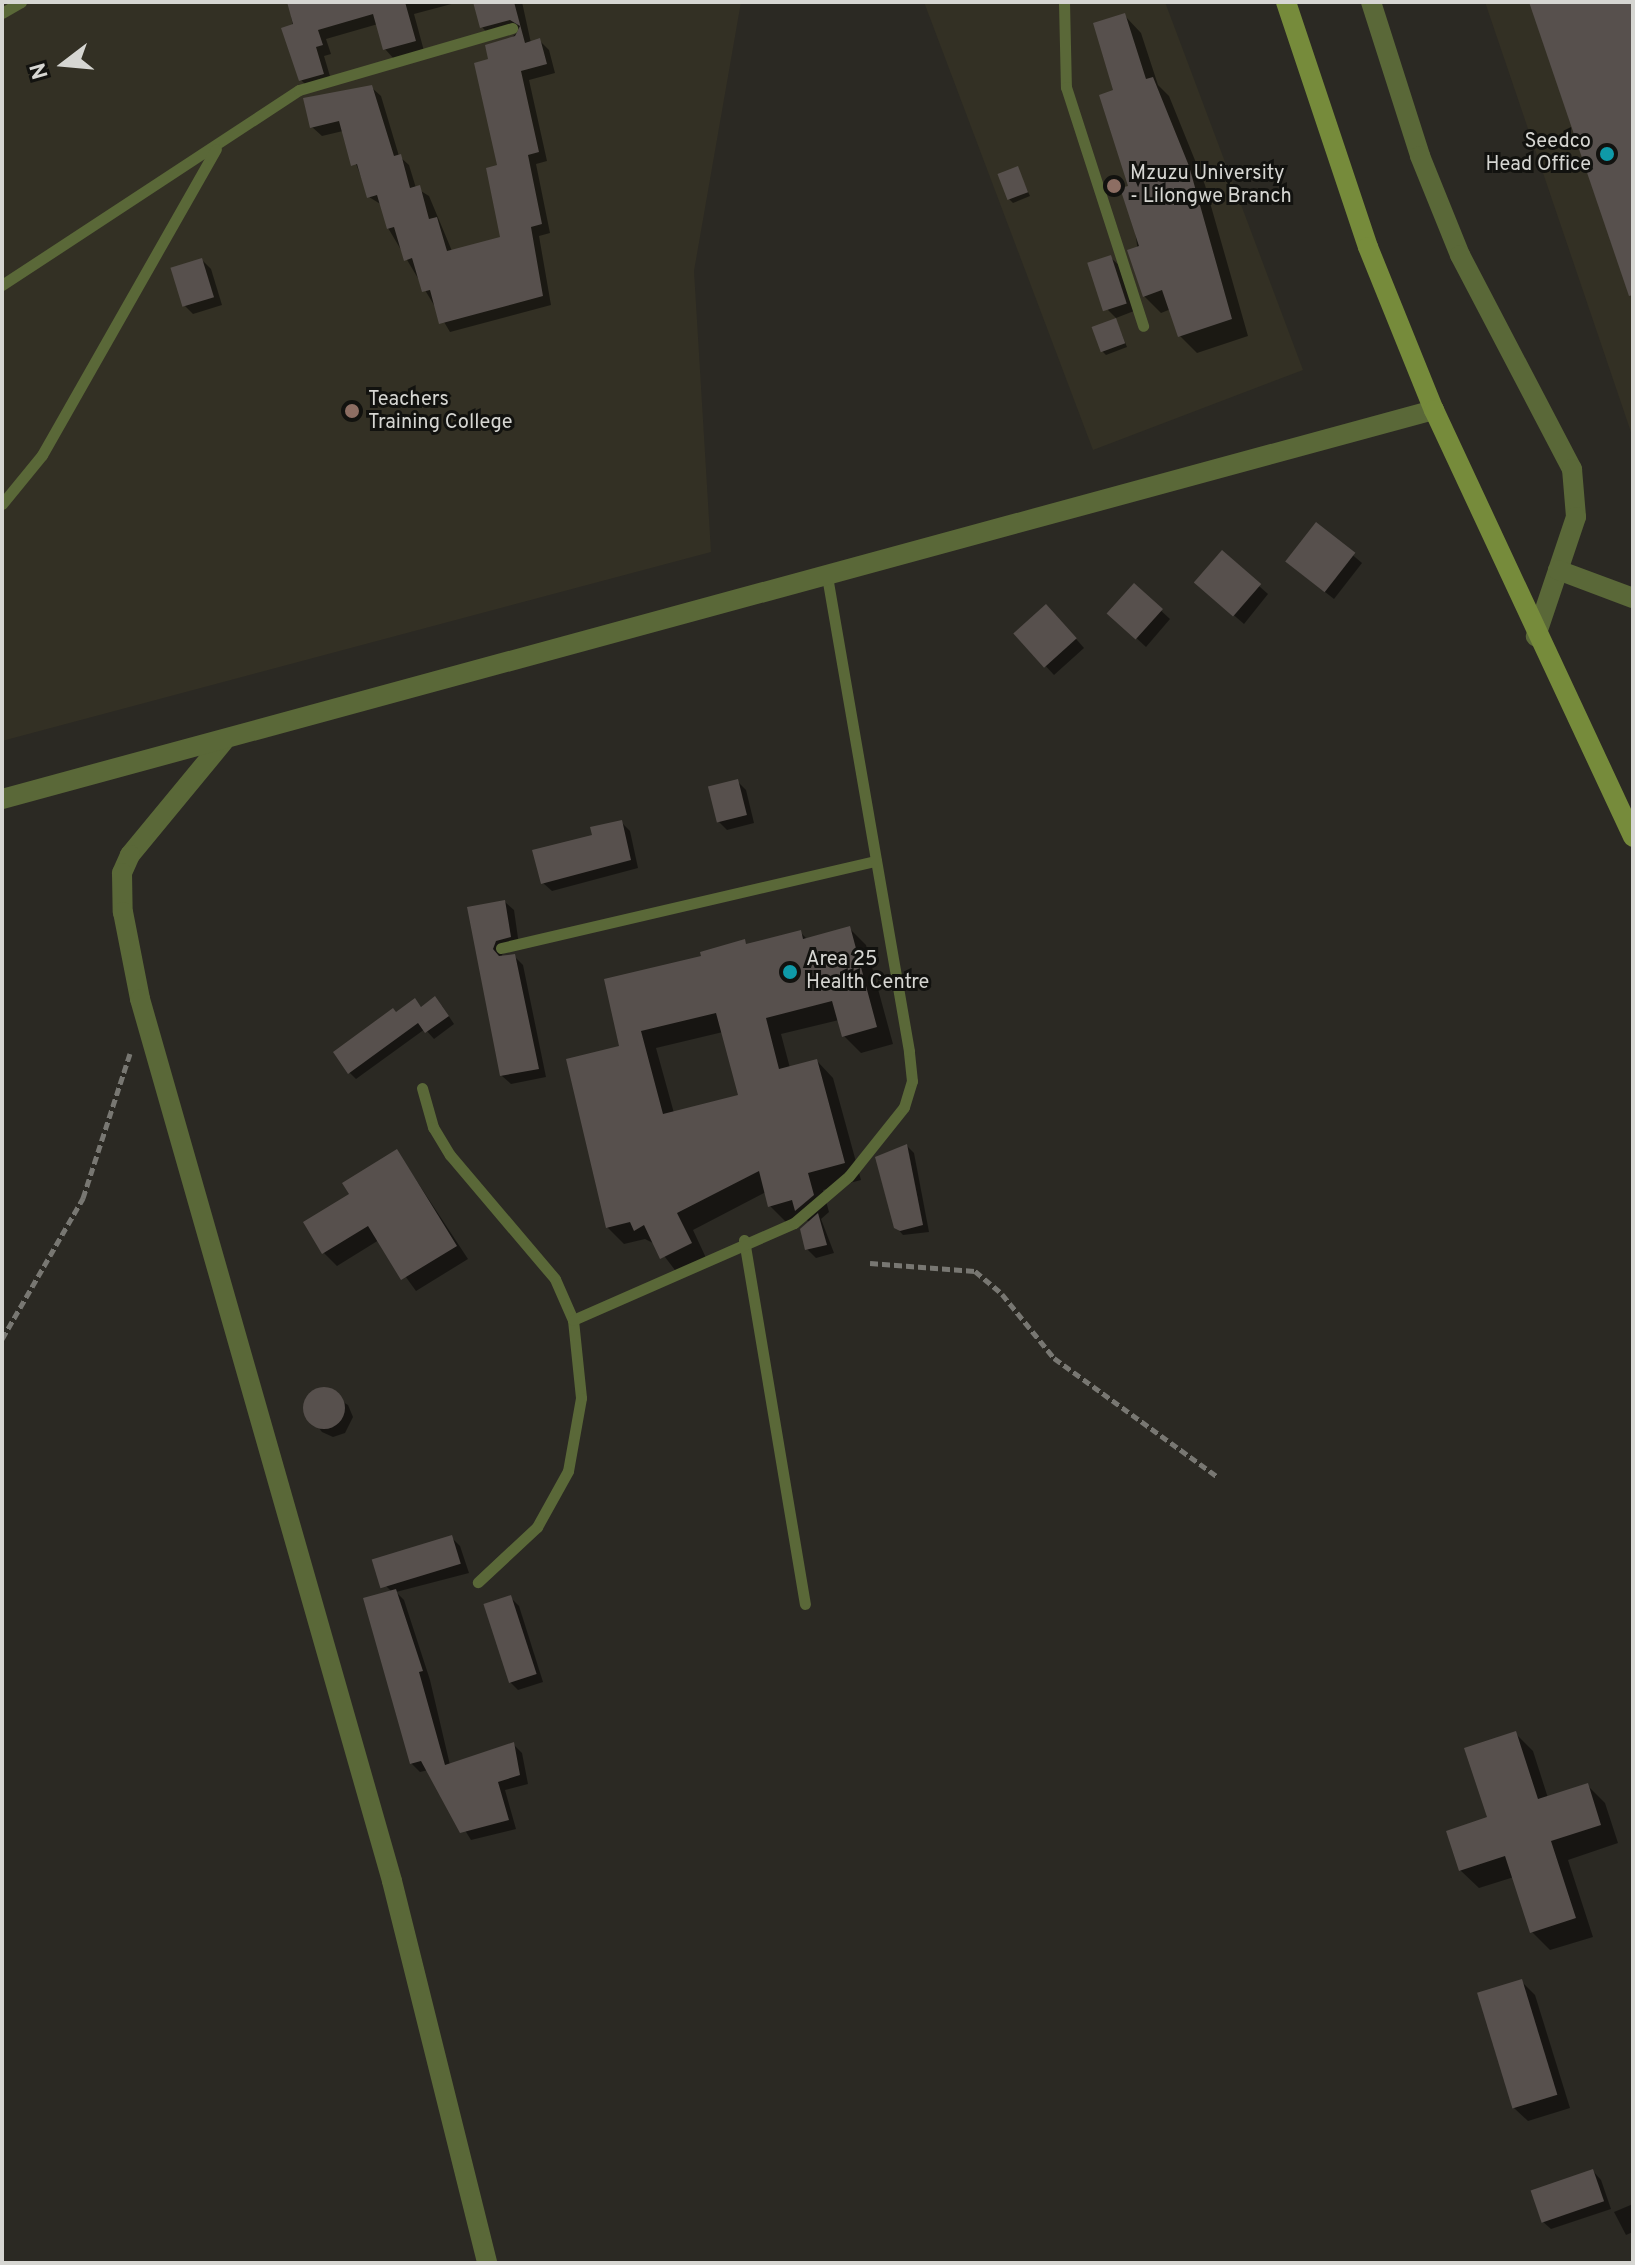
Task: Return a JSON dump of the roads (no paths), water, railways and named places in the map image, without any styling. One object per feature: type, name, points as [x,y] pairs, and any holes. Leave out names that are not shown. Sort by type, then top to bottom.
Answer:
[{"type":"main road","points":[[1286,2],[1368,247],[1434,410],[1536,636],[1633,837]]},
{"type":"street","points":[[1371,2],[1420,156],[1460,255],[1572,469],[1576,517],[1536,636]]},
{"type":"street","points":[[2,799],[1434,410]]},
{"type":"street","points":[[1558,570],[1633,598]]},
{"type":"street","points":[[224,741],[130,855],[122,873],[121,903],[140,999],[392,1881],[487,2263]]},
{"type":"lane","points":[[2,13],[21,2]]},
{"type":"lane","points":[[1064,2],[1066,87],[1143,326]]},
{"type":"lane","points":[[2,285],[299,90],[512,28]]},
{"type":"lane","points":[[2,504],[42,455],[218,144]]},
{"type":"lane","points":[[573,1320],[744,1240],[794,1223],[849,1176],[904,1107],[912,1081],[909,1051],[827,576]]},
{"type":"lane","points":[[501,948],[876,861]]},
{"type":"lane","points":[[422,1088],[433,1127],[450,1155],[555,1279],[573,1320],[581,1398],[568,1471],[537,1527],[478,1582]]},
{"type":"lane","points":[[744,1240],[805,1604]]},
{"type":"place","name":"Seedco Head Office","points":[[1607,154]]},
{"type":"place","name":"Mzuzu University - Lilongwe Branch","points":[[1114,186]]},
{"type":"place","name":"Teachers Training College","points":[[352,411]]},
{"type":"place","name":"Area 25 Health Centre","points":[[790,972]]}]
